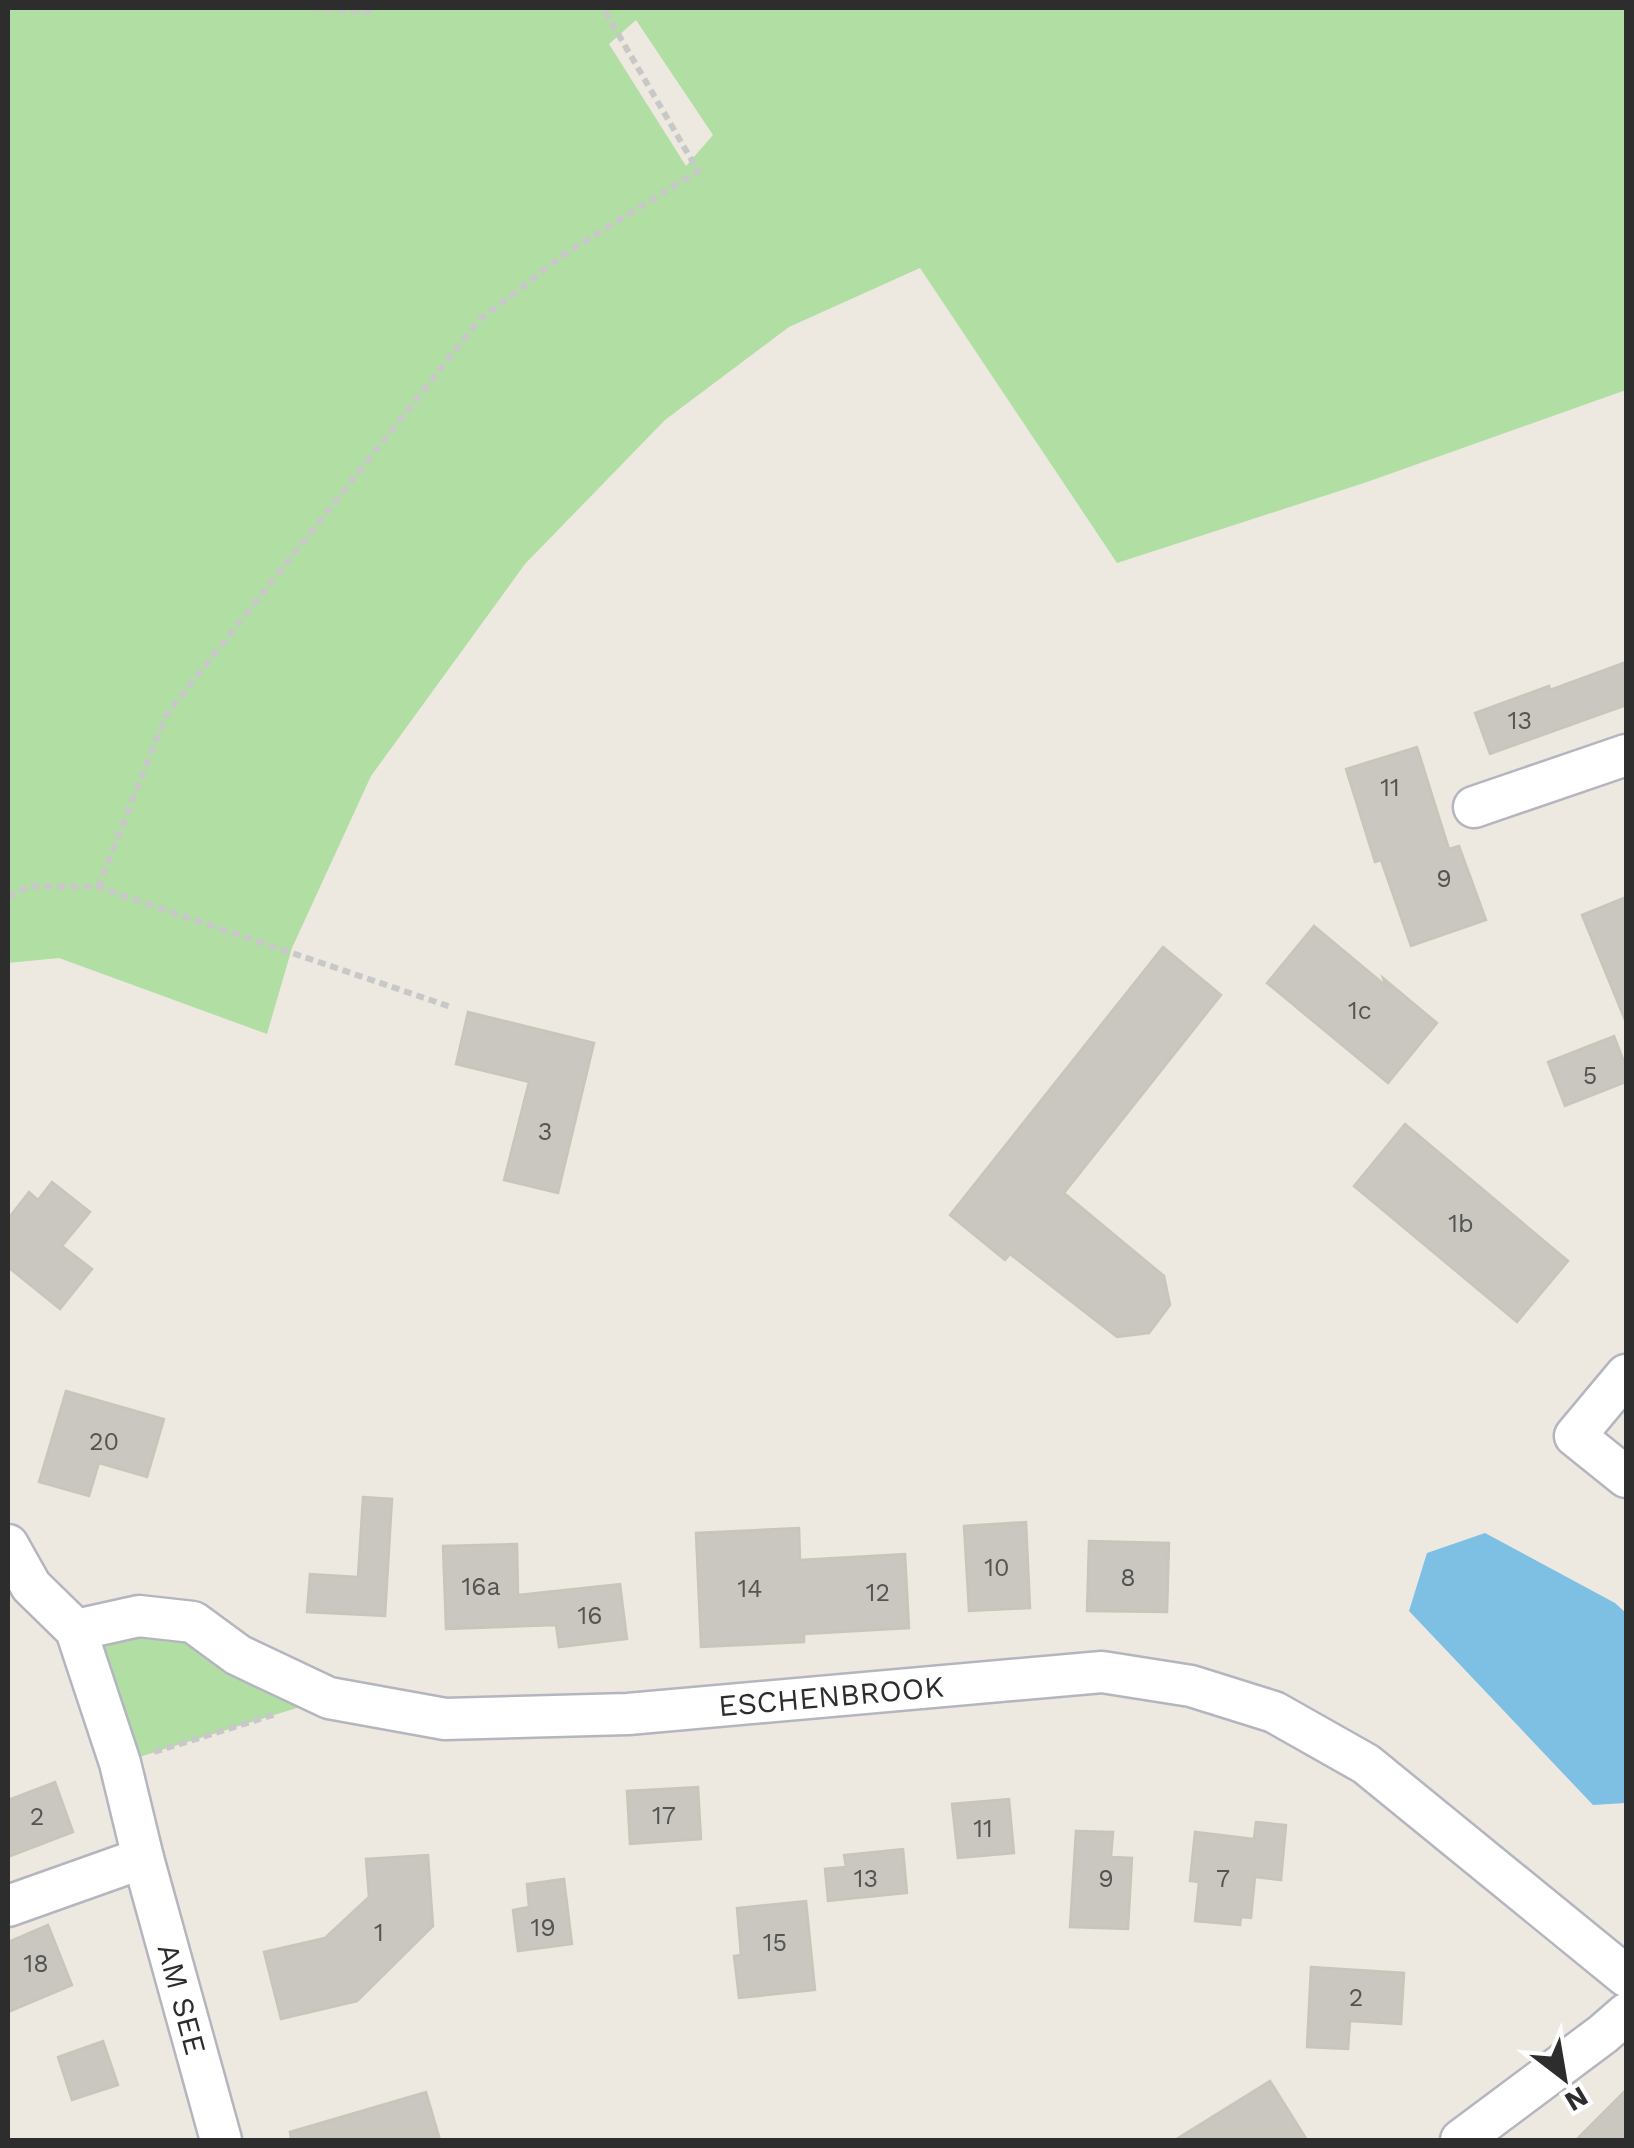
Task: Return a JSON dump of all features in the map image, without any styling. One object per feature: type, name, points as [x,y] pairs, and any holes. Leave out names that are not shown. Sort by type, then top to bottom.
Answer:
[{"type":"street","points":[[1474,807],[1626,755]]},
{"type":"street","points":[[1626,1374],[1575,1436],[1626,1478]]},
{"type":"street","points":[[8,1545],[31,1586],[76,1630]]},
{"type":"street","name":"ESCHENBROOK","points":[[76,1630],[139,1616],[193,1622],[238,1655],[330,1698],[445,1719],[628,1714],[1102,1672],[1191,1686],[1274,1712],[1366,1764],[1626,1976]]},
{"type":"street","name":"AM SEE","points":[[76,1630],[120,1763],[221,2140]]},
{"type":"street","points":[[8,1906],[143,1858]]},
{"type":"street","points":[[1461,2140],[1626,2014]]},
{"type":"path","points":[[312,8],[365,12],[376,8]]},
{"type":"path","points":[[98,887],[166,716],[479,320],[566,253],[698,171],[603,8]]},
{"type":"path","points":[[8,897],[29,886],[98,887],[451,1007]]},
{"type":"path","points":[[120,1763],[330,1698]]},
{"type":"green space","points":[[8,8],[1626,8],[1626,390],[1367,482],[1117,563],[920,268],[789,327],[665,420],[525,564],[371,776],[292,948],[267,1034],[59,958],[8,963]],"holes":[[[636,20],[713,135],[686,166],[609,44]]]},
{"type":"green space","points":[[139,1616],[329,1698],[120,1763],[76,1630]]},
{"type":"water","points":[[1485,1533],[1615,1603],[1626,1613],[1626,1803],[1593,1805],[1409,1611],[1427,1553]]},
{"type":"building","points":[[1626,662],[1626,705],[1490,754],[1475,713]]},
{"type":"building","points":[[1417,747],[1449,849],[1459,846],[1486,920],[1411,946],[1381,860],[1375,862],[1346,769]]},
{"type":"building","points":[[1626,897],[1626,1020],[1625,1020],[1582,915]]},
{"type":"building","points":[[1314,926],[1437,1023],[1388,1083],[1267,983]]},
{"type":"building","points":[[1163,947],[1221,995],[1064,1193],[1164,1276],[1170,1305],[1149,1333],[1117,1337],[1010,1254],[1005,1260],[950,1215]]},
{"type":"building","points":[[468,1012],[594,1043],[558,1193],[504,1180],[529,1082],[456,1064]]},
{"type":"building","points":[[1614,1036],[1626,1067],[1626,1082],[1565,1106],[1548,1062]]},
{"type":"building","points":[[1405,1124],[1568,1261],[1517,1322],[1354,1186]]},
{"type":"building","points":[[52,1182],[90,1212],[62,1246],[92,1269],[60,1309],[8,1267],[8,1219],[29,1192],[38,1200]]},
{"type":"building","points":[[66,1391],[164,1419],[147,1477],[99,1463],[89,1496],[39,1482]]},
{"type":"building","points":[[363,1497],[392,1499],[385,1616],[307,1612],[310,1574],[358,1577]]},
{"type":"building","points":[[1026,1522],[1030,1608],[969,1611],[964,1526]]},
{"type":"building","points":[[799,1528],[800,1560],[905,1554],[909,1628],[804,1634],[804,1642],[701,1647],[696,1533]]},
{"type":"building","points":[[1089,1541],[1169,1543],[1167,1612],[1087,1611]]},
{"type":"building","points":[[517,1544],[518,1595],[620,1584],[627,1639],[559,1647],[556,1625],[446,1629],[443,1546]]},
{"type":"building","points":[[55,1782],[73,1832],[8,1857],[8,1800]]},
{"type":"building","points":[[698,1787],[701,1839],[630,1844],[627,1791]]},
{"type":"building","points":[[1009,1799],[1014,1853],[958,1858],[952,1804]]},
{"type":"building","points":[[1256,1822],[1286,1825],[1281,1880],[1255,1877],[1251,1918],[1241,1917],[1240,1925],[1195,1921],[1199,1882],[1190,1881],[1195,1832],[1254,1839]]},
{"type":"building","points":[[1076,1831],[1113,1832],[1111,1857],[1132,1858],[1128,1929],[1070,1927]]},
{"type":"building","points":[[903,1849],[907,1893],[828,1901],[825,1869],[846,1867],[844,1855]]},
{"type":"building","points":[[428,1855],[433,1926],[357,2001],[281,2019],[264,1952],[325,1938],[369,1897],[366,1859]]},
{"type":"building","points":[[564,1879],[572,1944],[518,1951],[513,1910],[529,1907],[527,1884]]},
{"type":"building","points":[[806,1901],[815,1990],[739,1998],[734,1956],[741,1955],[737,1908]]},
{"type":"building","points":[[48,1925],[72,1985],[8,2012],[8,1942]]},
{"type":"building","points":[[1311,1967],[1404,1973],[1401,2024],[1350,2021],[1348,2049],[1307,2047]]},
{"type":"building","points":[[103,2041],[118,2085],[72,2100],[58,2057]]},
{"type":"building","points":[[1270,2081],[1307,2140],[1175,2140]]},
{"type":"building","points":[[1626,2090],[1626,2140],[1576,2140]]},
{"type":"building","points":[[426,2092],[440,2140],[291,2140],[290,2132]]}]
